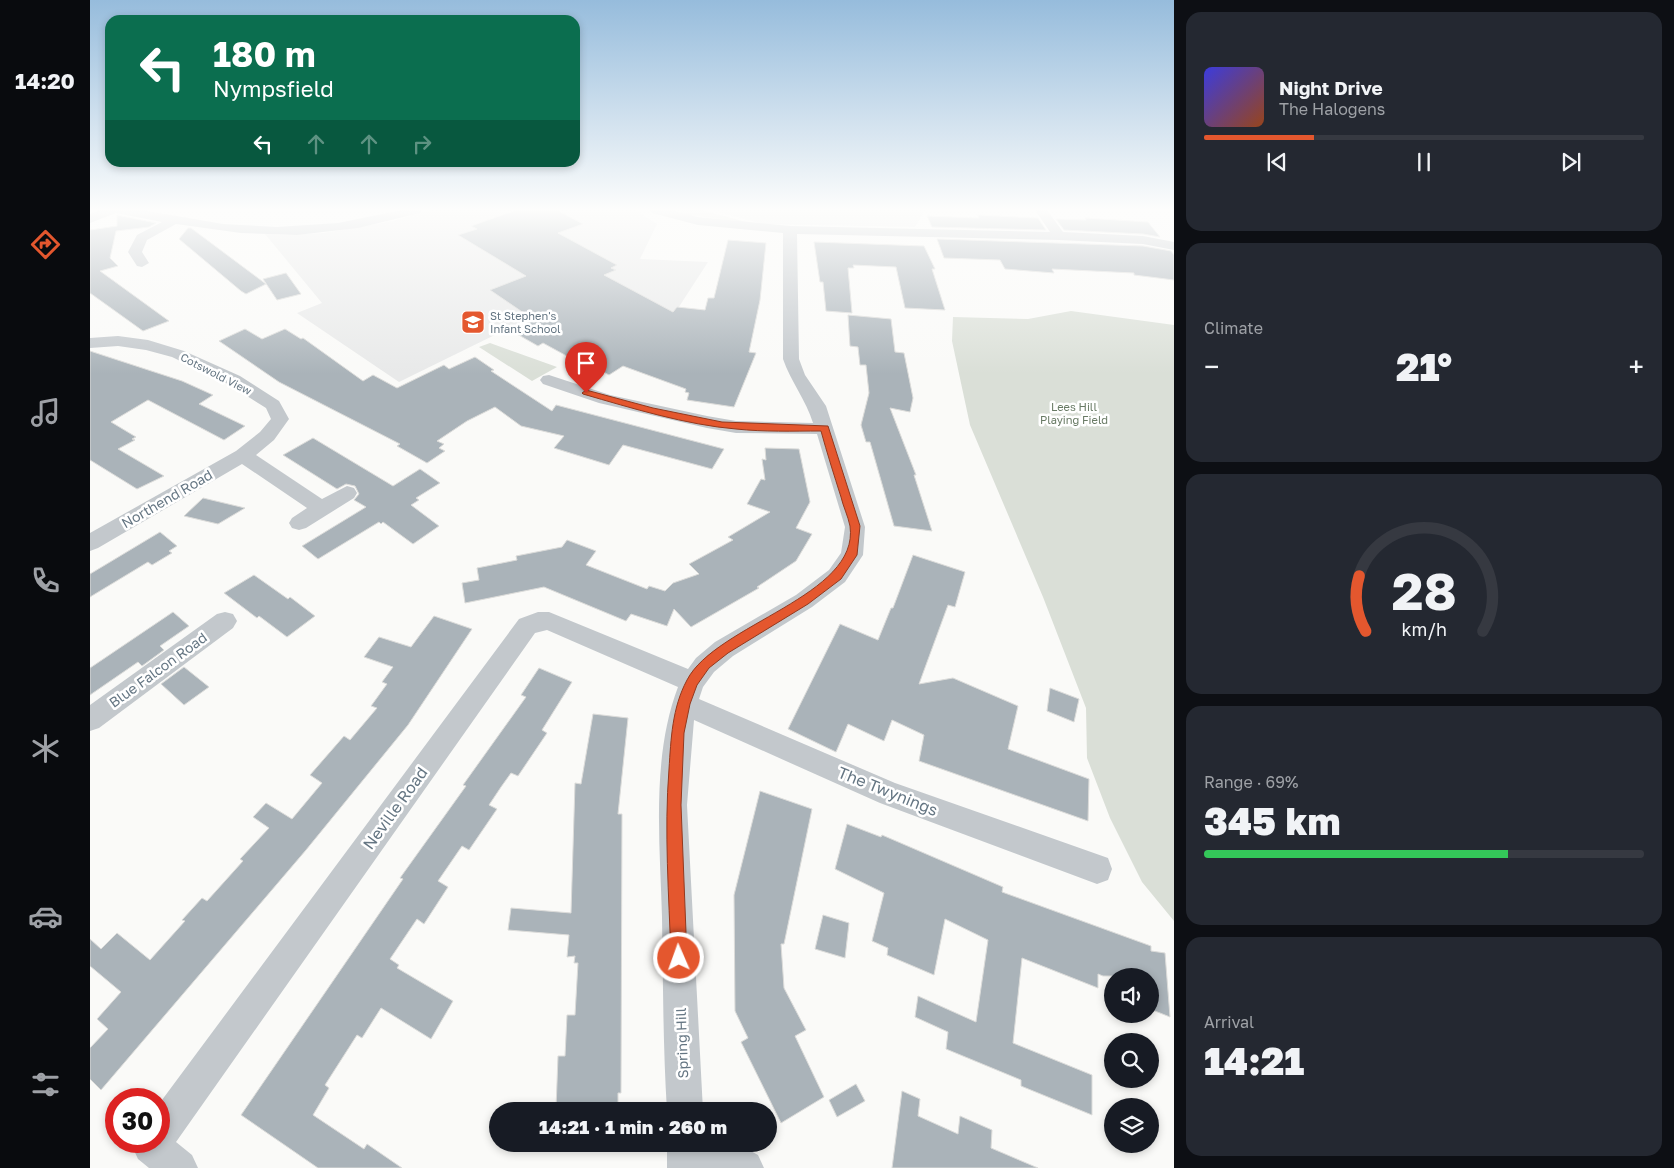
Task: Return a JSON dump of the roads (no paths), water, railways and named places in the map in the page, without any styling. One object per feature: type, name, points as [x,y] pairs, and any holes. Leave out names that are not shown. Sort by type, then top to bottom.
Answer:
[{"type":"street","name":"Spring Hill","points":[[685,1102],[673,805],[678,733],[688,693],[705,665],[724,649],[804,601],[837,576],[852,555],[855,526],[818,406],[798,375],[791,359],[790,265]]},
{"type":"street","name":"Cotswold View","points":[[90,343],[118,341],[148,345],[178,354],[234,380],[272,405],[280,419],[266,436],[243,455]]},
{"type":"street","points":[[549,380],[604,399],[736,427],[824,428]]},
{"type":"street","points":[[243,455],[322,508]]},
{"type":"street","name":"Northend Road","points":[[90,543],[243,455]]},
{"type":"street","points":[[299,523],[347,493]]},
{"type":"street","name":"Blue Falcon Road","points":[[90,720],[225,621]]},
{"type":"street","name":"Neville Road","points":[[170,1120],[527,626],[538,621],[549,621],[688,693]]},
{"type":"street","name":"The Twynings","points":[[688,693],[890,794],[1097,869]]},
{"type":"street","points":[[686,1152],[686,1168]]},
{"type":"street","points":[[716,1152],[745,1168]]},
{"type":"street","points":[[160,1153],[179,1168]]},
{"type":"place","name":"St Stephen's Infant School","points":[[473,322]]},
{"type":"park label","name":"Lees Hill Playing Field","points":[[1074,413]]}]
